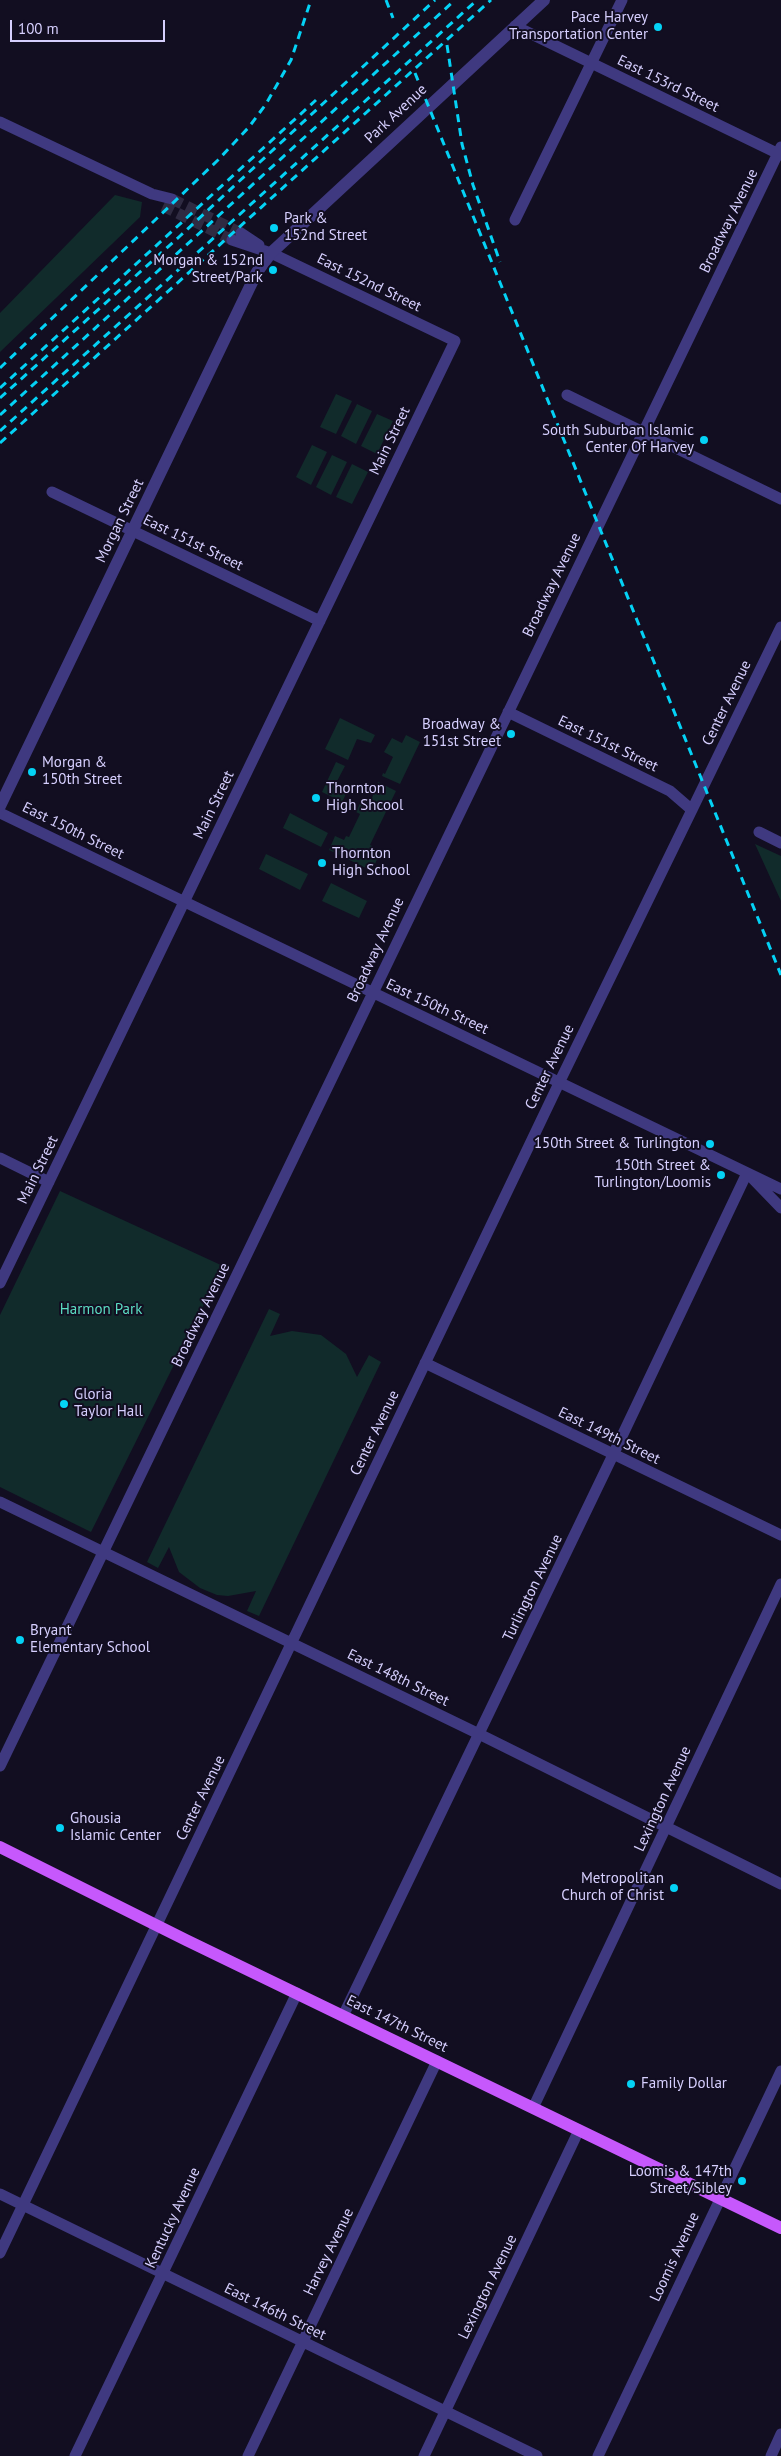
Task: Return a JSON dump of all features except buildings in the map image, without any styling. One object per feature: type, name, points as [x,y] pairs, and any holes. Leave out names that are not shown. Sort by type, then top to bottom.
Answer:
[{"type":"main road","name":"East 147th Street","points":[[0,1847],[343,2016],[781,2228]]},
{"type":"street","name":"Park Avenue","points":[[271,252],[544,0]]},
{"type":"street","points":[[515,220],[622,0]]},
{"type":"street","name":"East 153rd Street","points":[[515,26],[780,152]]},
{"type":"street","points":[[0,122],[168,202]]},
{"type":"street","name":"Broadway Avenue","points":[[0,1766],[643,432],[780,152]]},
{"type":"street","name":"East 152nd Street","points":[[236,236],[455,341]]},
{"type":"street","name":"Morgan Street","points":[[0,806],[257,272],[271,252]]},
{"type":"street","name":"Main Street","points":[[0,1283],[455,341]]},
{"type":"street","points":[[567,394],[781,499]]},
{"type":"street","name":"East 151st Street","points":[[52,492],[320,621]]},
{"type":"street","name":"Center Avenue","points":[[0,2253],[560,1081],[781,627]]},
{"type":"street","name":"East 151st Street","points":[[508,712],[670,791],[692,810]]},
{"type":"street","name":"East 150th Street","points":[[0,813],[372,994],[560,1081],[781,1189]]},
{"type":"street","points":[[759,832],[781,843]]},
{"type":"street","points":[[0,1158],[49,1182]]},
{"type":"street","points":[[746,1172],[781,1208]]},
{"type":"street","name":"Turlington Avenue","points":[[343,2016],[613,1455],[746,1172]]},
{"type":"street","name":"East 149th Street","points":[[425,1363],[781,1535]]},
{"type":"street","name":"East 148th Street","points":[[0,1502],[479,1734],[781,1884]]},
{"type":"street","name":"Lexington Avenue","points":[[533,2108],[781,1584]]},
{"type":"street","name":"Kentucky Avenue","points":[[75,2456],[297,1993]]},
{"type":"street","name":"Harvey Avenue","points":[[248,2456],[437,2061]]},
{"type":"street","name":"Loomis Avenue","points":[[598,2456],[781,2071]]},
{"type":"street","name":"Lexington Avenue","points":[[424,2456],[579,2130]]},
{"type":"street","name":"East 146th Street","points":[[0,2194],[537,2456]]},
{"type":"street","points":[[771,2456],[781,2434]]},
{"type":"green space","points":[[115,195],[142,202],[140,217],[0,352],[0,313]]},
{"type":"green space","points":[[336,394],[352,401],[336,434],[320,427]]},
{"type":"green space","points":[[357,404],[372,411],[356,444],[341,436]]},
{"type":"green space","points":[[377,414],[393,421],[377,454],[361,446]]},
{"type":"green space","points":[[312,445],[327,452],[311,485],[296,477]]},
{"type":"green space","points":[[332,455],[347,462],[331,495],[316,487]]},
{"type":"green space","points":[[352,464],[368,472],[352,504],[336,497]]},
{"type":"green space","points":[[340,718],[375,735],[371,743],[357,739],[348,760],[325,749]]},
{"type":"green space","points":[[406,735],[420,742],[400,784],[382,776],[383,773],[385,774],[393,757],[384,752],[392,738],[402,743]]},
{"type":"green space","points":[[336,762],[345,766],[335,785],[345,790],[346,794],[342,802],[322,792]]},
{"type":"green space","points":[[378,782],[396,791],[370,845],[374,847],[371,854],[378,857],[372,871],[329,850],[335,836],[344,840],[346,836],[349,837],[360,814],[356,812],[362,799],[370,803]]},
{"type":"green space","points":[[290,813],[328,833],[321,847],[283,828]]},
{"type":"green space","points":[[755,844],[781,856],[781,901]]},
{"type":"green space","points":[[266,854],[308,874],[300,890],[259,869]]},
{"type":"green space","points":[[331,883],[367,901],[359,918],[322,901]]},
{"type":"green space","name":"Harmon Park","points":[[60,1191],[223,1266],[91,1532],[0,1487],[0,1315]]},
{"type":"green space","points":[[269,1309],[280,1314],[270,1336],[292,1331],[321,1335],[346,1354],[357,1377],[369,1355],[381,1362],[259,1616],[247,1611],[256,1591],[228,1596],[217,1595],[200,1588],[179,1572],[169,1547],[158,1568],[147,1562]]},
{"type":"tunnel","points":[[172,199],[241,233]]},
{"type":"tunnel","points":[[163,206],[232,240]]},
{"type":"railway","points":[[0,368],[218,160],[249,127],[266,104],[291,60],[311,0]]},
{"type":"railway","points":[[386,0],[393,18]]},
{"type":"railway","points":[[0,398],[180,236],[435,0]]},
{"type":"railway","points":[[0,415],[455,0]]},
{"type":"railway","points":[[0,431],[477,0]]},
{"type":"railway","points":[[0,443],[491,0]]},
{"type":"railway","points":[[447,45],[462,144],[473,185],[500,262]]},
{"type":"railway","points":[[415,73],[781,975]]},
{"type":"railway","points":[[0,388],[316,100]]},
{"type":"place","name":"Pace Harvey Transportation Center","points":[[658,27]]},
{"type":"place","name":"Park & 152nd Street","points":[[274,228]]},
{"type":"place","name":"Morgan & 152nd Street/Park","points":[[273,270]]},
{"type":"place","name":"South Suburban Islamic Center Of Harvey","points":[[704,440]]},
{"type":"place","name":"Broadway & 151st Street","points":[[511,734]]},
{"type":"place","name":"Morgan & 150th Street","points":[[32,772]]},
{"type":"place","name":"Thornton High Shcool","points":[[316,798]]},
{"type":"place","name":"Thornton High School","points":[[322,863]]},
{"type":"place","name":"150th Street & Turlington","points":[[710,1144]]},
{"type":"place","name":"150th Street & Turlington/Loomis","points":[[721,1175]]},
{"type":"place","name":"Gloria Taylor Hall","points":[[64,1404]]},
{"type":"place","name":"Bryant Elementary School","points":[[20,1640]]},
{"type":"place","name":"Ghousia Islamic Center","points":[[60,1828]]},
{"type":"place","name":"Metropolitan Church of Christ","points":[[674,1888]]},
{"type":"place","name":"Family Dollar","points":[[631,2084]]},
{"type":"place","name":"Loomis & 147th Street/Sibley","points":[[742,2181]]}]
